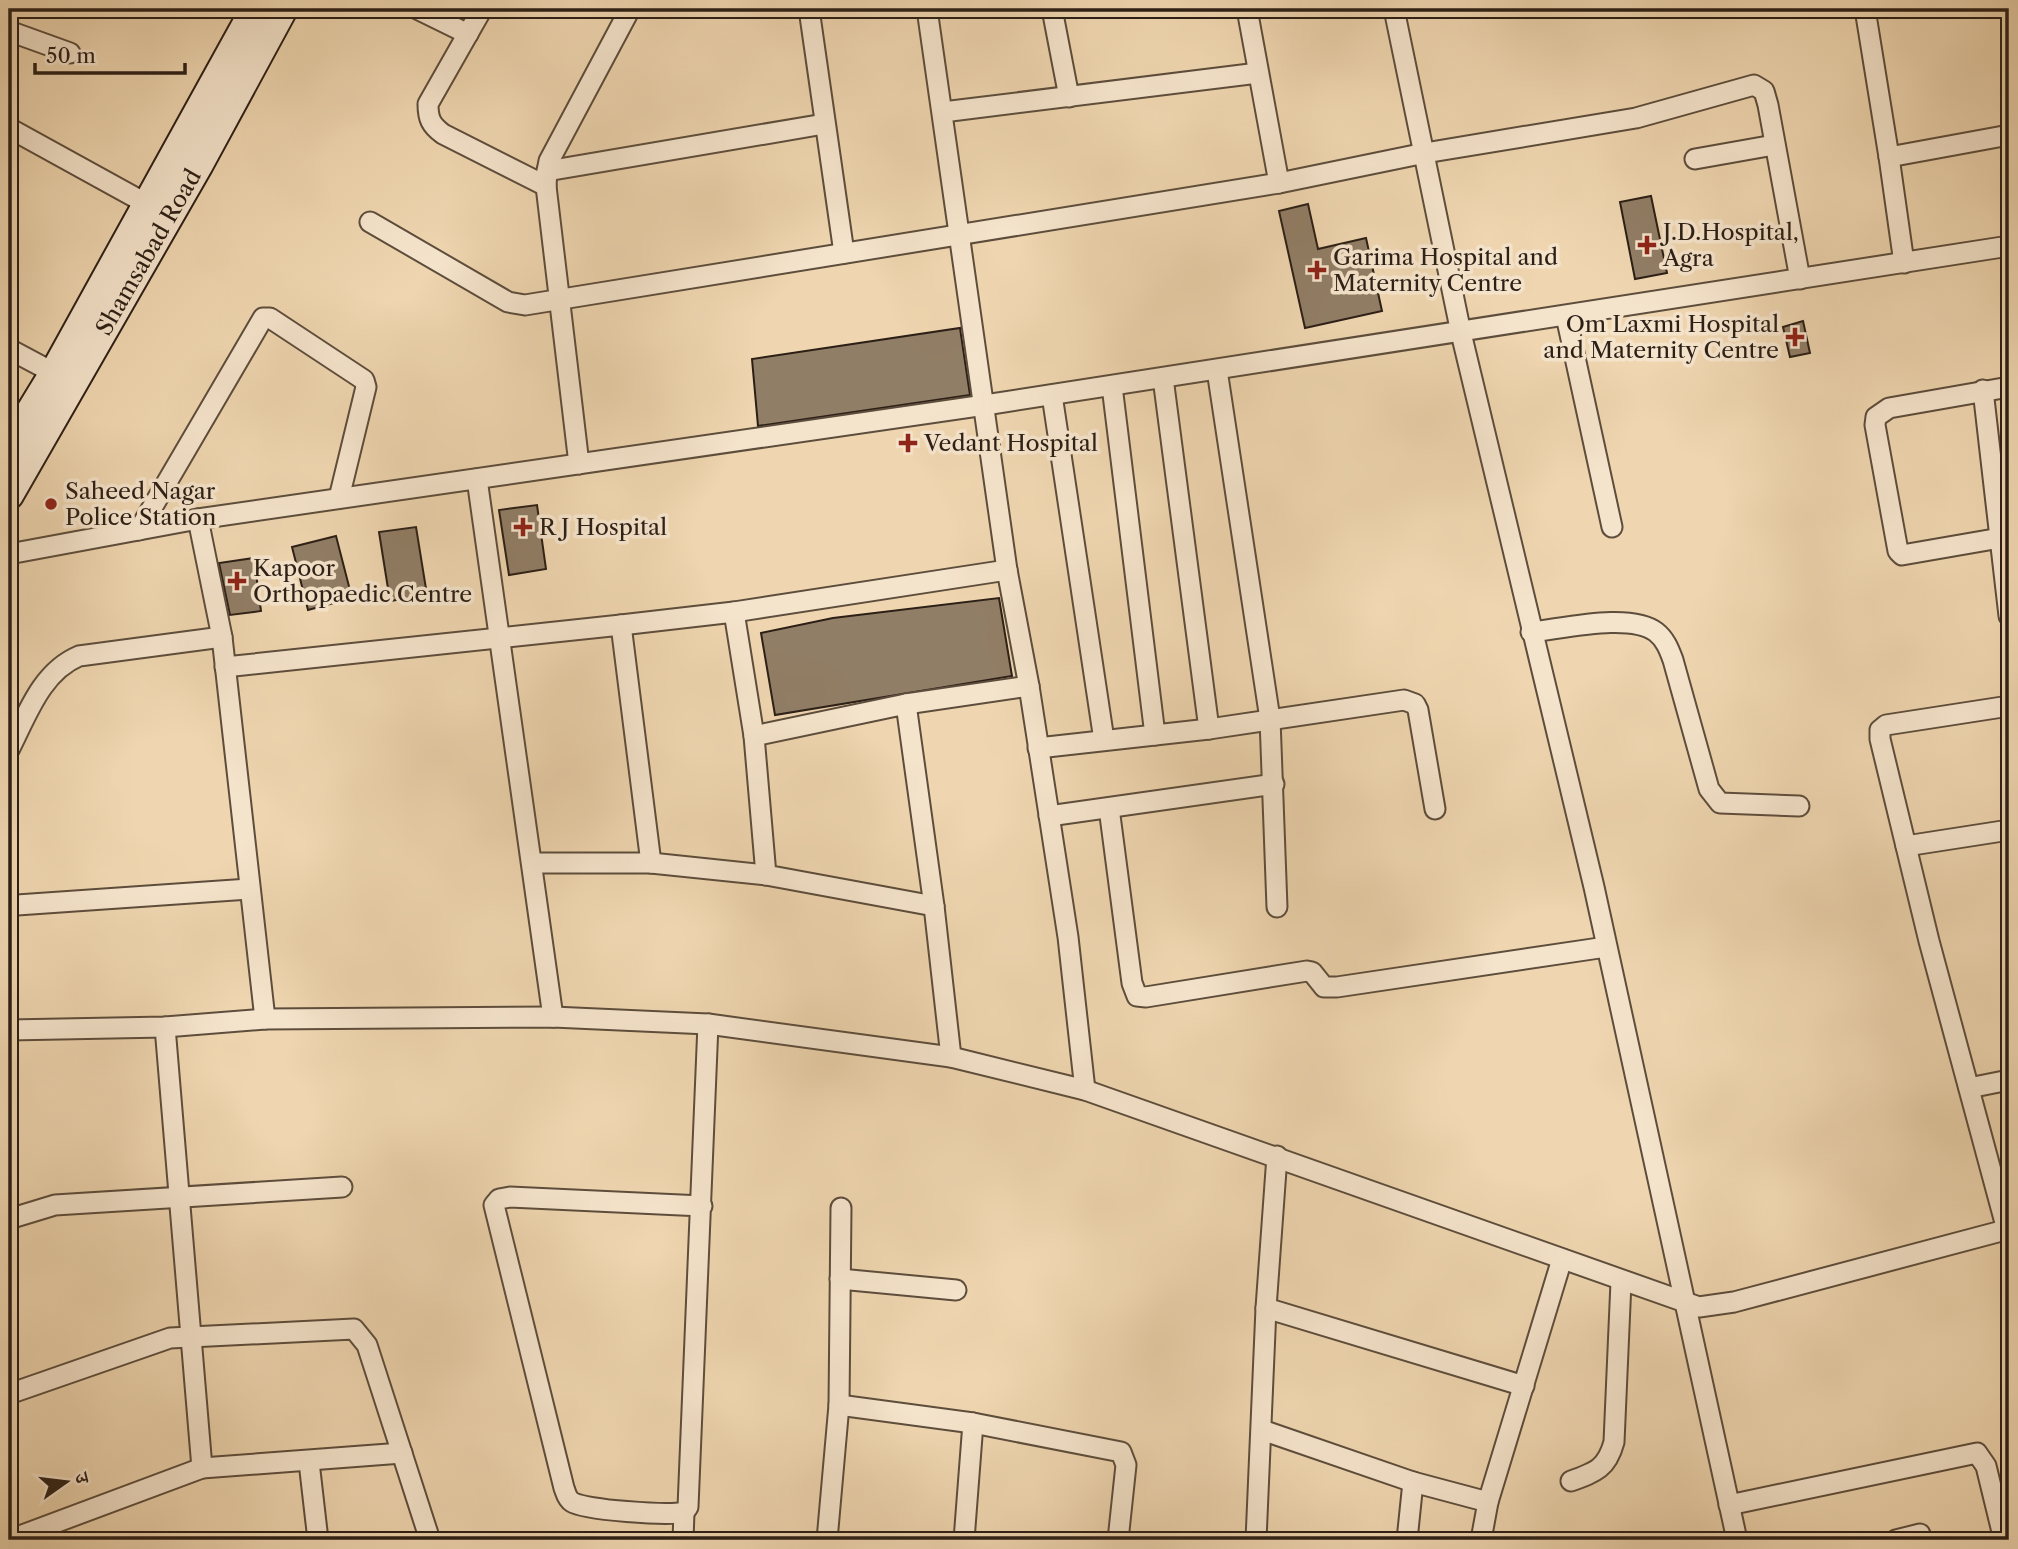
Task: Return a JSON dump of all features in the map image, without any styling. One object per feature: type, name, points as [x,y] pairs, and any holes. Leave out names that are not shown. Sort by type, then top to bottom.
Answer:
[{"type":"main road","name":"Shamsabad Road","points":[[9,447],[54,373],[255,9]]},
{"type":"main road","name":"Shamsabad Road","points":[[9,495],[199,164],[283,9]]},
{"type":"street","points":[[418,9],[468,34]]},
{"type":"street","points":[[482,9],[428,104],[428,117],[432,126],[546,178],[824,124]]},
{"type":"street","points":[[579,464],[546,178],[549,161],[629,9]]},
{"type":"street","points":[[809,9],[844,253]]},
{"type":"street","points":[[927,9],[1007,570],[1029,686],[1068,937],[1085,1090]]},
{"type":"street","points":[[1052,9],[1069,97]]},
{"type":"street","points":[[1247,9],[1279,183]]},
{"type":"street","points":[[1394,9],[1461,333],[1606,947],[1737,1540]]},
{"type":"street","points":[[1865,9],[1904,263]]},
{"type":"street","points":[[9,31],[70,53]]},
{"type":"street","points":[[943,112],[1258,73]]},
{"type":"street","points":[[370,222],[508,302],[525,305],[1279,183],[1425,153],[1636,118],[1754,85],[1764,91],[1800,279]]},
{"type":"street","points":[[9,128],[147,204]]},
{"type":"street","points":[[1889,157],[2009,135]]},
{"type":"street","points":[[1695,159],[1774,145]]},
{"type":"street","points":[[9,554],[198,519],[1112,386],[2009,246]]},
{"type":"street","points":[[1566,316],[1612,527]]},
{"type":"street","points":[[139,530],[263,318],[270,318],[364,380],[366,387],[339,498]]},
{"type":"street","points":[[9,349],[54,373]]},
{"type":"street","points":[[1217,370],[1270,719],[1277,907]]},
{"type":"street","points":[[1163,378],[1209,729]]},
{"type":"street","points":[[1112,386],[1155,735]]},
{"type":"street","points":[[2000,538],[1902,555],[1898,551],[1875,425],[1876,417],[1889,408],[2009,387]]},
{"type":"street","points":[[1983,390],[2009,616]]},
{"type":"street","points":[[1052,395],[1104,740]]},
{"type":"street","points":[[477,479],[534,863],[553,1017]]},
{"type":"street","points":[[198,519],[222,637],[265,1019]]},
{"type":"street","points":[[226,667],[734,612],[1007,570]]},
{"type":"street","points":[[734,612],[754,736],[766,875]]},
{"type":"street","points":[[1531,632],[1623,622],[1655,631],[1667,644],[1673,660],[1709,789],[1714,798],[1720,803],[1799,806]]},
{"type":"street","points":[[621,625],[651,863]]},
{"type":"street","points":[[9,750],[44,683],[65,662],[79,656],[222,637]]},
{"type":"street","points":[[754,736],[906,704],[1029,686]]},
{"type":"street","points":[[1038,748],[1209,729],[1410,701],[1418,710],[1435,809]]},
{"type":"street","points":[[906,704],[934,906],[951,1057]]},
{"type":"street","points":[[9,1030],[164,1027],[265,1019],[553,1017],[708,1024],[951,1057],[1085,1090],[1277,1156],[1686,1304],[1699,1307],[1734,1302],[2008,1230],[1906,846],[1880,730],[1895,723],[2009,706]]},
{"type":"street","points":[[1049,816],[1274,784]]},
{"type":"street","points":[[1109,808],[1132,983],[1137,996],[1146,997],[1307,971],[1312,972],[1324,987],[1337,987],[1606,947]]},
{"type":"street","points":[[1906,846],[2009,830]]},
{"type":"street","points":[[534,863],[651,863],[766,875],[934,906]]},
{"type":"street","points":[[9,902],[17,905],[249,888]]},
{"type":"street","points":[[682,1540],[684,1512],[689,1501],[708,1024]]},
{"type":"street","points":[[164,1027],[202,1468]]},
{"type":"street","points":[[1969,1088],[2009,1080]]},
{"type":"street","points":[[1256,1540],[1266,1308],[1277,1156]]},
{"type":"street","points":[[9,1219],[55,1205],[342,1187]]},
{"type":"street","points":[[684,1512],[661,1514],[580,1506],[567,1497],[494,1205],[499,1199],[510,1197],[702,1206]]},
{"type":"street","points":[[827,1540],[839,1405],[841,1208]]},
{"type":"street","points":[[1481,1540],[1488,1502],[1562,1259]]},
{"type":"street","points":[[840,1279],[956,1290]]},
{"type":"street","points":[[1572,1480],[1598,1471],[1610,1455],[1621,1282]]},
{"type":"street","points":[[1266,1308],[1524,1385]]},
{"type":"street","points":[[9,1394],[157,1341],[191,1336],[354,1329],[367,1345],[430,1540]]},
{"type":"street","points":[[839,1405],[973,1423],[1121,1452],[1126,1465],[1118,1540]]},
{"type":"street","points":[[964,1540],[973,1423]]},
{"type":"street","points":[[1262,1430],[1413,1482],[1488,1502]]},
{"type":"street","points":[[9,1540],[202,1468],[402,1453]]},
{"type":"street","points":[[1729,1505],[1977,1453],[1986,1465],[2004,1540]]},
{"type":"street","points":[[309,1462],[318,1540]]},
{"type":"street","points":[[1407,1540],[1413,1482]]},
{"type":"street","points":[[1896,1540],[1920,1534]]},
{"type":"building","points":[[1651,196],[1667,273],[1635,279],[1620,202]]},
{"type":"building","points":[[1308,204],[1318,249],[1366,238],[1382,311],[1305,328],[1279,211]]},
{"type":"building","points":[[1803,321],[1810,353],[1790,357],[1783,327]]},
{"type":"building","points":[[960,328],[970,395],[758,426],[752,359]]},
{"type":"building","points":[[537,505],[546,569],[509,575],[499,510]]},
{"type":"building","points":[[416,527],[427,595],[390,601],[379,532]]},
{"type":"building","points":[[336,536],[352,598],[308,610],[292,547]]},
{"type":"building","points":[[254,558],[261,611],[230,615],[219,563]]},
{"type":"building","points":[[999,598],[1012,676],[775,715],[761,633],[833,618]]},
{"type":"place","name":"J.D.Hospital, Agra","points":[[1647,245]]},
{"type":"place","name":"Garima Hospital and Maternity Centre","points":[[1317,270]]},
{"type":"place","name":"Om Laxmi Hospital and Maternity Centre","points":[[1795,337]]},
{"type":"place","name":"Vedant Hospital","points":[[908,443]]},
{"type":"place","name":"Saheed Nagar Police Station","points":[[51,504]]},
{"type":"place","name":"R J Hospital","points":[[523,527]]},
{"type":"place","name":"Kapoor Orthopaedic Centre","points":[[237,581]]}]
